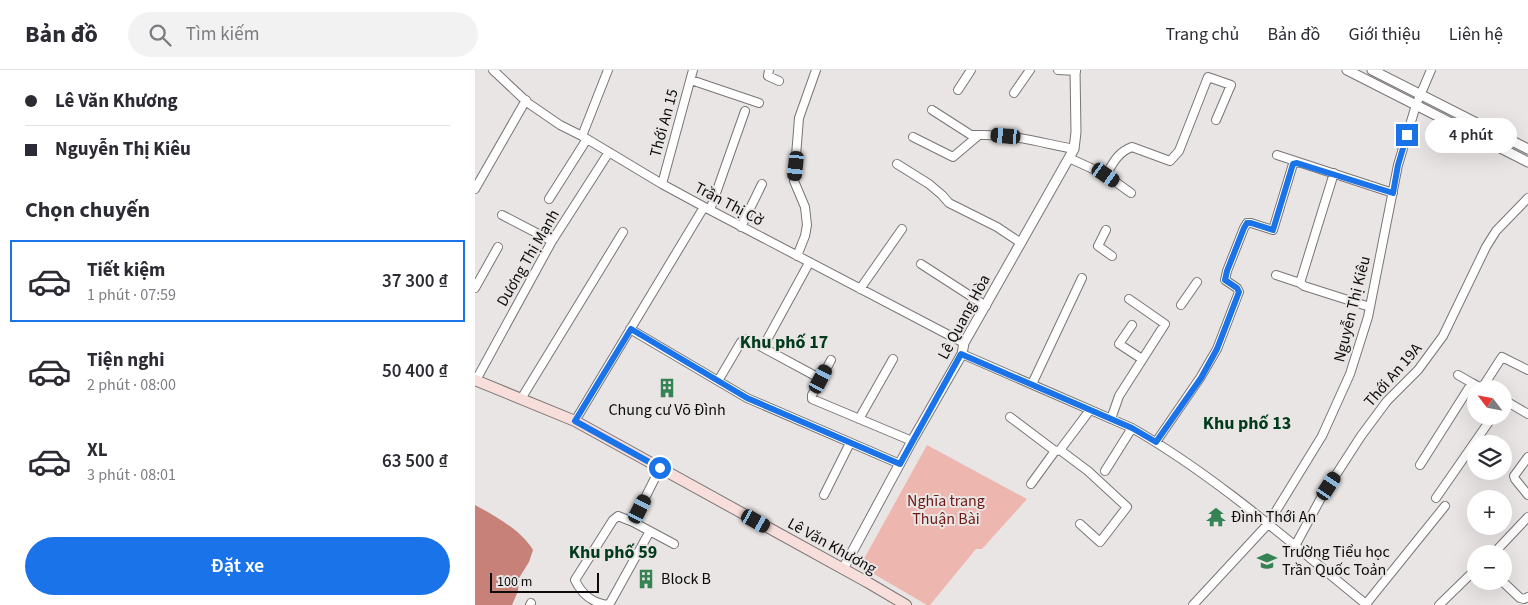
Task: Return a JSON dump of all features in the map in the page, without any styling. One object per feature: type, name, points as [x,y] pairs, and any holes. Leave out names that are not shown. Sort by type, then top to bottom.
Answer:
[{"type":"main road","name":"Lê Văn Khương","points":[[475,380],[575,421],[907,605]]},
{"type":"street","name":"Trần Thị Cờ","points":[[493,70],[526,100],[559,125],[585,138],[707,209],[964,343]]},
{"type":"street","points":[[549,199],[585,138],[608,70]]},
{"type":"street","name":"Thới An 15","points":[[662,184],[693,70]]},
{"type":"street","points":[[769,70],[768,76],[779,81]]},
{"type":"street","points":[[797,256],[807,225],[805,207],[794,181],[799,118],[815,70]]},
{"type":"street","points":[[958,90],[971,70]]},
{"type":"street","points":[[1014,93],[1030,70]]},
{"type":"street","points":[[1058,70],[1075,71]]},
{"type":"street","points":[[1347,70],[1528,162]]},
{"type":"street","points":[[1372,70],[1528,149]]},
{"type":"street","name":"Nguyễn Thị Kiêu","points":[[1193,605],[1269,524],[1322,436],[1350,374],[1370,307],[1398,165],[1416,105],[1431,70]]},
{"type":"street","name":"Lê Quang Hòa","points":[[843,569],[961,354],[964,343],[1074,149],[1076,132],[1075,71]]},
{"type":"street","points":[[1106,175],[1124,150],[1132,147],[1170,162],[1179,151],[1208,77],[1231,85],[1216,120]]},
{"type":"street","points":[[691,80],[759,103]]},
{"type":"street","points":[[475,189],[526,100]]},
{"type":"street","points":[[932,110],[971,135],[1017,137],[1074,149]]},
{"type":"street","points":[[575,421],[707,209],[745,111]]},
{"type":"street","points":[[913,137],[953,157],[979,135]]},
{"type":"street","name":"Dương Thị Mạnh","points":[[475,380],[552,242],[609,152]]},
{"type":"street","points":[[1277,156],[1393,193]]},
{"type":"street","points":[[1069,158],[1106,175],[1131,193]]},
{"type":"street","points":[[1156,442],[1201,378],[1217,349],[1239,292],[1237,288],[1225,280],[1244,228],[1247,223],[1251,223],[1273,230],[1293,164],[1297,163]]},
{"type":"street","points":[[897,164],[929,184],[949,203],[997,227],[1021,243]]},
{"type":"street","points":[[1300,283],[1333,173]]},
{"type":"street","points":[[741,227],[762,184]]},
{"type":"street","name":"Thới An 19A","points":[[1295,546],[1321,498],[1361,436],[1387,401],[1418,370],[1443,336],[1486,247],[1496,231],[1528,198]]},
{"type":"street","points":[[502,215],[552,242]]},
{"type":"street","points":[[860,289],[903,229]]},
{"type":"street","points":[[1106,230],[1098,246],[1112,256]]},
{"type":"street","points":[[521,399],[623,232]]},
{"type":"street","points":[[475,288],[498,247]]},
{"type":"street","points":[[763,346],[809,263]]},
{"type":"street","points":[[921,264],[986,306]]},
{"type":"street","points":[[1276,275],[1370,307]]},
{"type":"street","points":[[1032,384],[1082,278]]},
{"type":"street","points":[[1181,305],[1197,282]]},
{"type":"street","points":[[1111,419],[1119,396],[1165,324],[1129,299]]},
{"type":"street","points":[[1132,325],[1119,344],[1142,359]]},
{"type":"street","points":[[631,329],[747,398],[900,464]]},
{"type":"street","points":[[718,381],[742,341],[747,339],[821,379]]},
{"type":"street","points":[[961,354],[1132,428],[1156,442],[1216,483],[1367,605],[1445,506]]},
{"type":"street","points":[[1488,380],[1502,357],[1528,370]]},
{"type":"street","points":[[859,419],[893,359]]},
{"type":"street","points":[[831,360],[812,395],[812,399],[912,441]]},
{"type":"street","points":[[1458,375],[1467,380]]},
{"type":"street","points":[[1420,465],[1467,391]]},
{"type":"street","points":[[1513,405],[1528,414]]},
{"type":"street","points":[[1031,484],[1090,410]]},
{"type":"street","points":[[1010,417],[1094,477],[1127,507],[1100,542],[1080,524]]},
{"type":"street","points":[[1435,498],[1487,425]]},
{"type":"street","points":[[1105,471],[1132,428]]},
{"type":"street","points":[[824,495],[850,443]]},
{"type":"street","points":[[1528,458],[1514,476],[1515,480],[1528,495]]},
{"type":"street","points":[[633,522],[660,468]]},
{"type":"street","points":[[650,530],[609,605],[589,599],[580,591],[575,580],[616,516],[622,516],[650,530],[674,544]]},
{"type":"street","points":[[1502,545],[1528,517]]},
{"type":"street","points":[[1439,605],[1467,578]]},
{"type":"street","points":[[1512,590],[1521,598],[1528,597]]},
{"type":"green space","name":"Nghĩa trang Thuận Bài","points":[[927,445],[1027,499],[982,549],[976,549],[930,605],[860,566]]},
{"type":"shaded area","points":[[475,505],[515,530],[533,550],[529,562],[519,578],[518,591],[512,605],[475,605]]},
{"type":"place","name":"Chung cư Võ Đình","points":[[667,388]]},
{"type":"place","name":"Đình Thới An","points":[[1216,517]]},
{"type":"place","name":"Trường Tiểu học Trần Quốc Toản","points":[[1267,561]]},
{"type":"place","name":"Block B","points":[[646,579]]},
{"type":"district","name":"Khu phố 17","points":[[784,342]]},
{"type":"district","name":"Khu phố 13","points":[[1247,423]]},
{"type":"district","name":"Khu phố 59","points":[[613,552]]},
{"type":"route","points":[[660,468],[575,421],[631,329],[747,398],[900,464],[961,354],[1132,428],[1156,442],[1201,378],[1217,349],[1239,292],[1237,288],[1225,280],[1244,228],[1247,223],[1251,223],[1273,230],[1293,164],[1297,163],[1333,173],[1393,193],[1398,165],[1407,135]]}]
